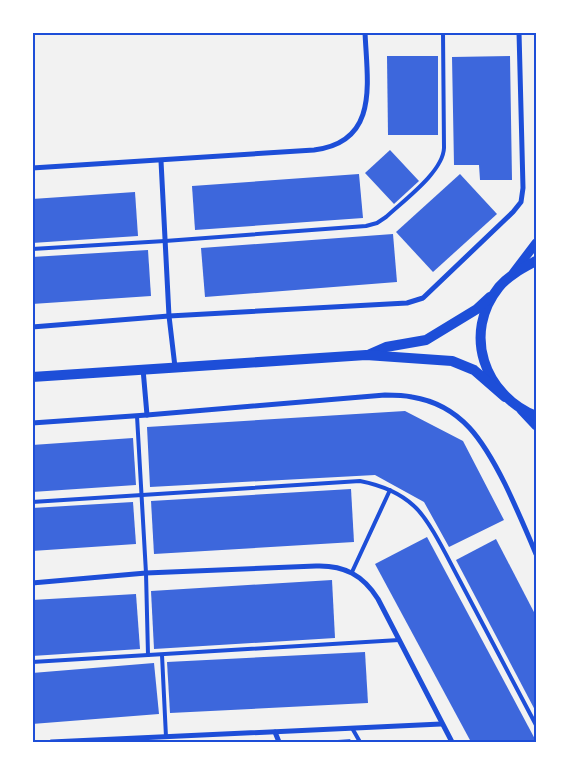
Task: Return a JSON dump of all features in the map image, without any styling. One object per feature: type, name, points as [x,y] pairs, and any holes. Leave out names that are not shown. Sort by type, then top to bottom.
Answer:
[{"type":"main road","points":[[366,355],[386,347],[426,340],[477,309],[514,272],[536,261]]},
{"type":"main road","points":[[499,288],[487,308],[481,332],[482,355],[491,378],[505,397]]},
{"type":"main road","points":[[32,377],[366,355],[452,361],[474,370],[521,410],[536,416]]},
{"type":"street","points":[[32,168],[314,150],[326,149],[339,144],[358,127],[366,107],[365,32]]},
{"type":"street","points":[[32,327],[170,316],[407,303],[418,300],[428,294],[521,202],[523,188],[519,32]]},
{"type":"street","points":[[161,161],[174,367]]},
{"type":"street","points":[[514,272],[536,243]]},
{"type":"street","points":[[143,369],[147,416]]},
{"type":"street","points":[[32,423],[147,416],[385,395],[412,397],[427,401],[460,418],[483,443],[511,497],[536,554]]},
{"type":"street","points":[[521,410],[536,426]]},
{"type":"street","points":[[32,583],[146,573],[329,565],[352,572],[371,588],[452,742]]},
{"type":"street","points":[[51,742],[441,724]]},
{"type":"street","points":[[275,732],[279,742]]},
{"type":"lane","points":[[32,249],[366,226],[382,220],[435,171],[444,154],[444,32]]},
{"type":"lane","points":[[137,416],[146,573],[148,655]]},
{"type":"lane","points":[[32,502],[360,481],[376,484],[390,490],[407,500],[422,516],[448,560],[536,725]]},
{"type":"lane","points":[[352,572],[390,490]]},
{"type":"lane","points":[[32,662],[399,640]]},
{"type":"lane","points":[[162,655],[166,737]]},
{"type":"lane","points":[[352,728],[360,742]]},
{"type":"building","points":[[387,56],[438,56],[438,135],[388,135]]},
{"type":"building","points":[[510,56],[512,180],[480,180],[479,165],[454,165],[452,57]]},
{"type":"building","points":[[390,150],[419,181],[394,204],[365,173]]},
{"type":"building","points":[[359,174],[363,218],[195,230],[192,186]]},
{"type":"building","points":[[460,174],[497,214],[433,272],[396,232]]},
{"type":"building","points":[[135,192],[138,236],[32,243],[32,199]]},
{"type":"building","points":[[393,234],[397,282],[205,297],[201,248]]},
{"type":"building","points":[[148,250],[151,296],[32,304],[32,257]]},
{"type":"building","points":[[405,411],[463,441],[504,520],[449,547],[424,502],[375,475],[150,487],[147,427]]},
{"type":"building","points":[[133,438],[136,485],[32,492],[32,445]]},
{"type":"building","points":[[351,489],[354,542],[154,554],[151,501]]},
{"type":"building","points":[[133,502],[136,544],[32,551],[32,508]]},
{"type":"building","points":[[427,537],[536,742],[471,742],[375,564]]},
{"type":"building","points":[[496,539],[536,616],[536,712],[456,560]]},
{"type":"building","points":[[332,580],[335,638],[154,649],[151,591]]},
{"type":"building","points":[[136,594],[140,649],[32,656],[32,600]]},
{"type":"building","points":[[365,652],[368,703],[170,713],[167,662]]},
{"type":"building","points":[[154,663],[159,714],[32,724],[32,673]]},
{"type":"building","points":[[350,739],[352,742],[325,742],[325,741]]}]
